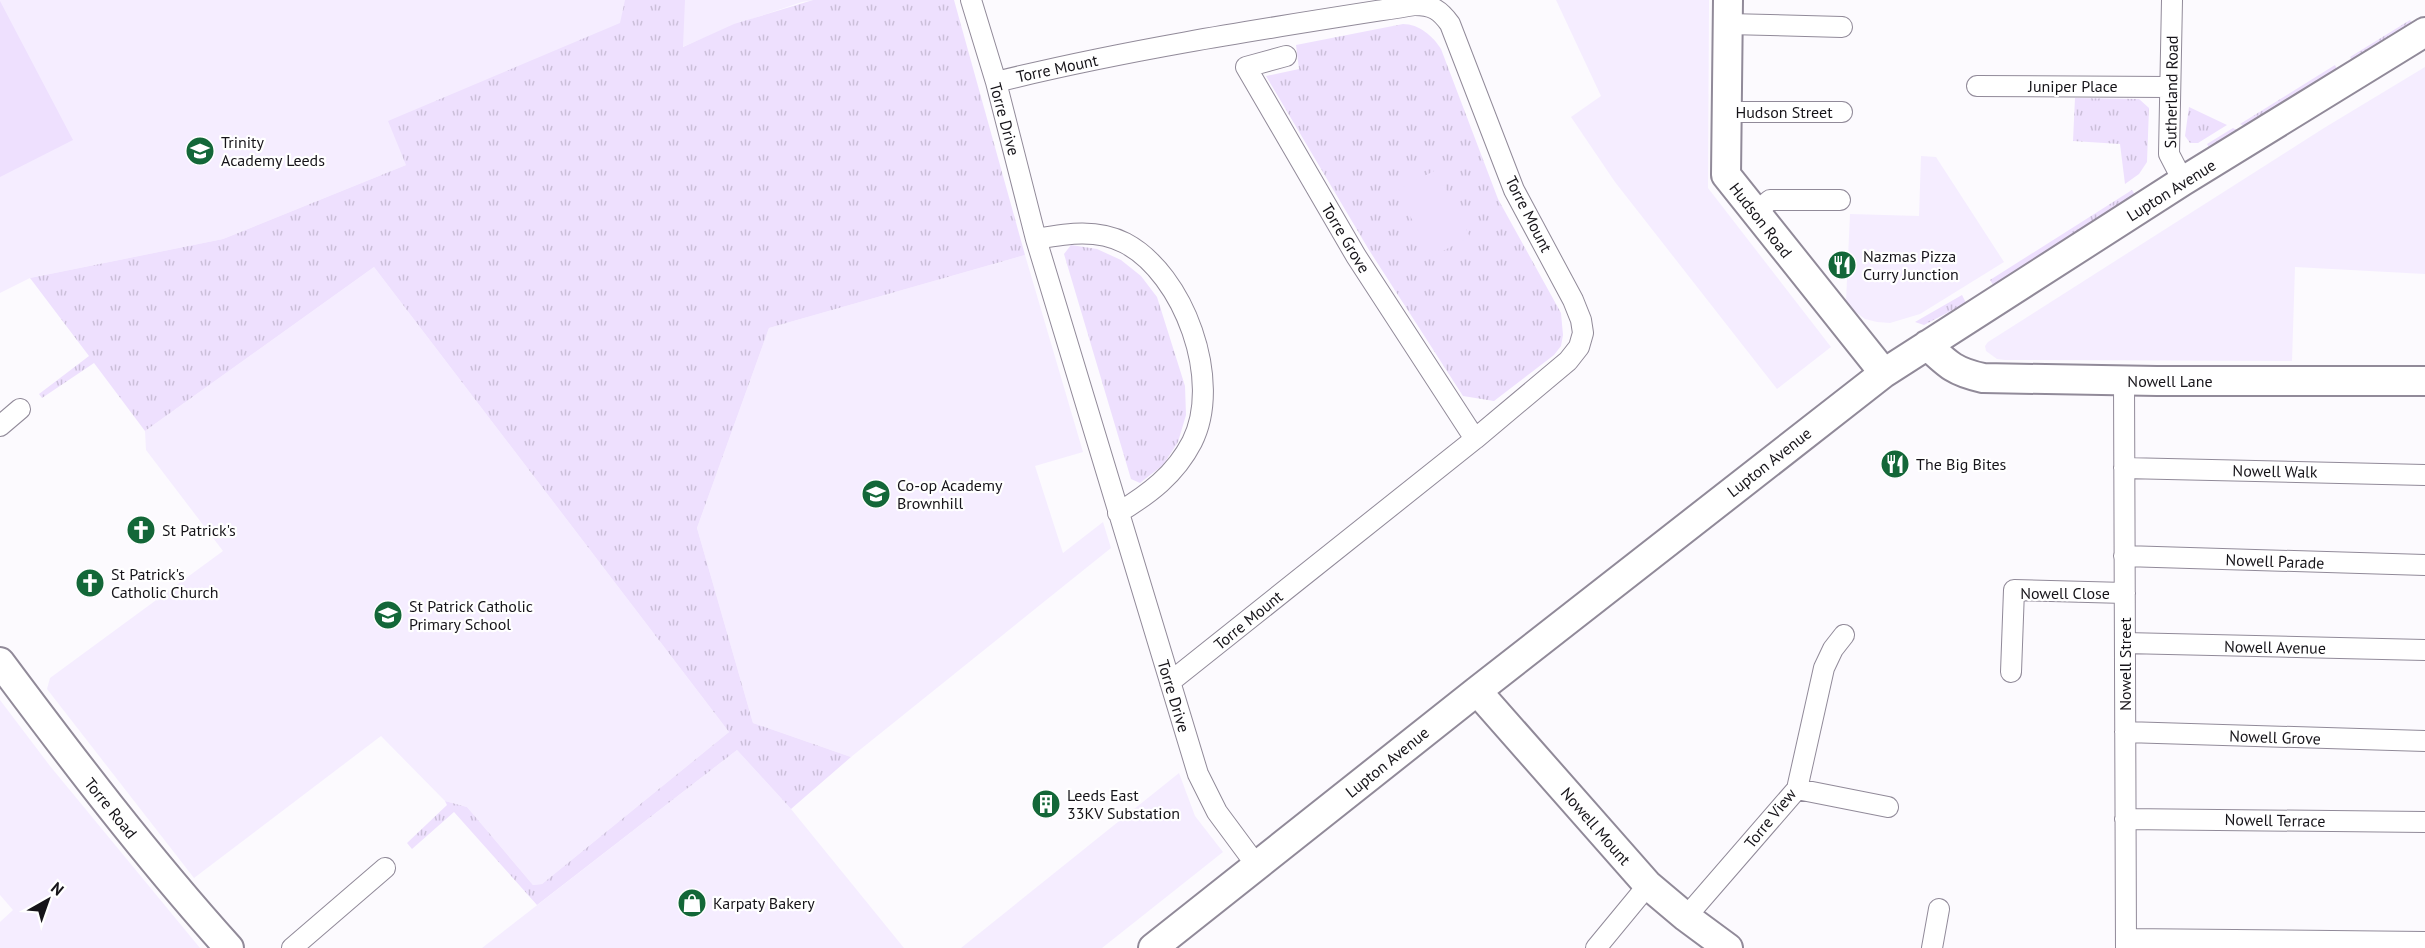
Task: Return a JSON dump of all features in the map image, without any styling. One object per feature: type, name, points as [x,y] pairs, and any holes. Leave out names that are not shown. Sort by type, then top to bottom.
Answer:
[{"type":"street","name":"Torre Drive","points":[[971,0],[996,82],[1036,239],[1198,774],[1206,795],[1257,866]]},
{"type":"street","name":"Sutherland Road","points":[[2172,0],[2169,154],[2183,181]]},
{"type":"street","name":"Torre Mount","points":[[996,82],[1068,65],[1415,5],[1428,5],[1441,12],[1450,24],[1514,190],[1573,300],[1581,320],[1583,333],[1579,347],[1568,361],[1170,682]]},
{"type":"street","points":[[1728,12],[1842,27]]},
{"type":"street","name":"Hudson Road","points":[[1728,12],[1726,175],[1884,373]]},
{"type":"street","name":"Lupton Avenue","points":[[1153,948],[1884,373],[2183,181],[2425,32]]},
{"type":"street","name":"Torre Grove","points":[[1286,56],[1246,68],[1356,256],[1475,438]]},
{"type":"street","name":"Juniper Place","points":[[1977,86],[2169,87]]},
{"type":"street","name":"Hudson Street","points":[[1726,112],[1842,112]]},
{"type":"street","points":[[1756,212],[1770,200],[1840,200]]},
{"type":"street","points":[[1036,239],[1070,233],[1088,233],[1123,242],[1146,257],[1164,277],[1190,325],[1200,359],[1204,394],[1200,421],[1192,441],[1177,466],[1161,484],[1118,513]]},
{"type":"street","name":"Nowell Lane","points":[[1927,345],[1949,366],[1963,374],[1983,378],[2124,381],[2425,381]]},
{"type":"street","name":"Nowell Street","points":[[2124,381],[2126,944]]},
{"type":"street","points":[[0,426],[20,409]]},
{"type":"street","name":"Nowell Walk","points":[[2124,468],[2425,475]]},
{"type":"street","name":"Nowell Parade","points":[[2124,556],[2425,566]]},
{"type":"street","name":"Nowell Close","points":[[2011,672],[2013,590],[2125,593]]},
{"type":"street","name":"Torre View","points":[[1686,917],[1797,789],[1824,668],[1833,649],[1844,635]]},
{"type":"street","name":"Nowell Avenue","points":[[2125,643],[2425,650]]},
{"type":"street","name":"Torre Road","points":[[0,662],[77,765],[176,889],[230,948]]},
{"type":"street","name":"Nowell Mount","points":[[1477,691],[1648,885],[1728,948]]},
{"type":"street","name":"Nowell Grove","points":[[2125,732],[2425,741]]},
{"type":"street","points":[[1797,789],[1888,807]]},
{"type":"street","name":"Nowell Terrace","points":[[2125,819],[2425,822]]},
{"type":"street","points":[[291,948],[385,868]]},
{"type":"street","points":[[1596,948],[1648,885]]},
{"type":"street","points":[[1932,948],[1939,909]]},
{"type":"street","points":[[2126,944],[2425,942]]},
{"type":"shaded area","name":"Trinity Academy Leeds","points":[[0,0],[815,0],[802,2],[734,25],[406,165],[223,239],[30,278],[0,293]]},
{"type":"shaded area","points":[[1556,0],[1709,0],[1708,188],[1831,347],[1777,389],[1615,182],[1571,117],[1601,96]]},
{"type":"shaded area","points":[[2425,67],[2425,274],[2295,267],[2292,361],[2005,360],[1997,359],[1986,351],[1985,346],[1988,342],[2324,128]]},
{"type":"shaded area","points":[[1921,156],[1936,157],[2004,262],[1920,314],[1890,323],[1865,319],[1846,302],[1850,214],[1919,216]]},
{"type":"shaded area","name":"Co-op Academy Brownhill","points":[[1025,255],[1083,452],[1035,466],[1063,553],[1103,522],[1111,548],[851,757],[753,723],[697,528],[769,328]]},
{"type":"shaded area","name":"St Patrick Catholic Primary School","points":[[374,267],[729,732],[542,884],[533,885],[467,807],[445,801],[381,736],[194,878],[47,689],[50,678],[223,551],[146,450],[145,431]]},
{"type":"shaded area","points":[[0,700],[50,766],[200,948],[0,948],[0,922],[13,910],[0,895]]},
{"type":"shaded area","points":[[737,750],[791,809],[904,948],[482,948]]},
{"type":"shaded area","points":[[1179,773],[1195,816],[1223,852],[1102,948],[961,948]]},
{"type":"green space","points":[[625,0],[685,0],[683,47],[734,24],[813,0],[954,0],[1025,255],[769,328],[697,528],[753,723],[851,757],[791,809],[737,750],[537,905],[454,812],[412,849],[407,843],[447,805],[445,801],[467,807],[533,885],[542,884],[729,732],[374,267],[145,431],[94,363],[42,398],[39,394],[89,356],[30,278],[223,239],[406,165],[388,121],[620,23]]},
{"type":"green space","points":[[0,1],[73,140],[0,177]]},
{"type":"green space","points":[[2410,20],[2416,28],[2356,66],[2350,57]]},
{"type":"green space","points":[[1403,24],[1415,26],[1425,32],[1441,49],[1498,199],[1561,313],[1563,335],[1561,346],[1554,355],[1494,401],[1463,396],[1369,250],[1266,76],[1299,69],[1296,45]]},
{"type":"green space","points":[[2335,65],[2337,69],[2334,77],[2251,129],[2240,124]]},
{"type":"green space","points":[[2075,98],[2139,99],[2149,108],[2147,162],[2139,174],[2125,184],[2120,144],[2073,141]]},
{"type":"green space","points":[[2189,107],[2227,125],[2198,143],[2190,143],[2185,136]]},
{"type":"green space","points":[[2233,128],[2242,133],[2211,151],[2207,144]]},
{"type":"green space","points":[[1436,170],[1470,237],[1431,257],[1397,190]]},
{"type":"green space","points":[[2132,190],[2137,198],[1995,288],[1990,280]]},
{"type":"green space","points":[[1071,245],[1097,249],[1121,260],[1141,276],[1157,297],[1185,386],[1186,415],[1178,442],[1163,465],[1140,483],[1131,479],[1064,254]]},
{"type":"green space","points":[[1962,295],[1966,303],[1924,325],[1915,322]]},
{"type":"place","name":"Trinity Academy Leeds","points":[[200,151]]},
{"type":"place","name":"Nazmas Pizza Curry Junction","points":[[1842,265]]},
{"type":"place","name":"The Big Bites","points":[[1895,464]]},
{"type":"place","name":"Co-op Academy Brownhill","points":[[876,494]]},
{"type":"place","name":"St Patrick's","points":[[141,530]]},
{"type":"place","name":"St Patrick's Catholic Church","points":[[90,583]]},
{"type":"place","name":"St Patrick Catholic Primary School","points":[[388,615]]},
{"type":"place","name":"Leeds East 33KV Substation","points":[[1046,804]]},
{"type":"place","name":"Karpaty Bakery","points":[[692,903]]}]
